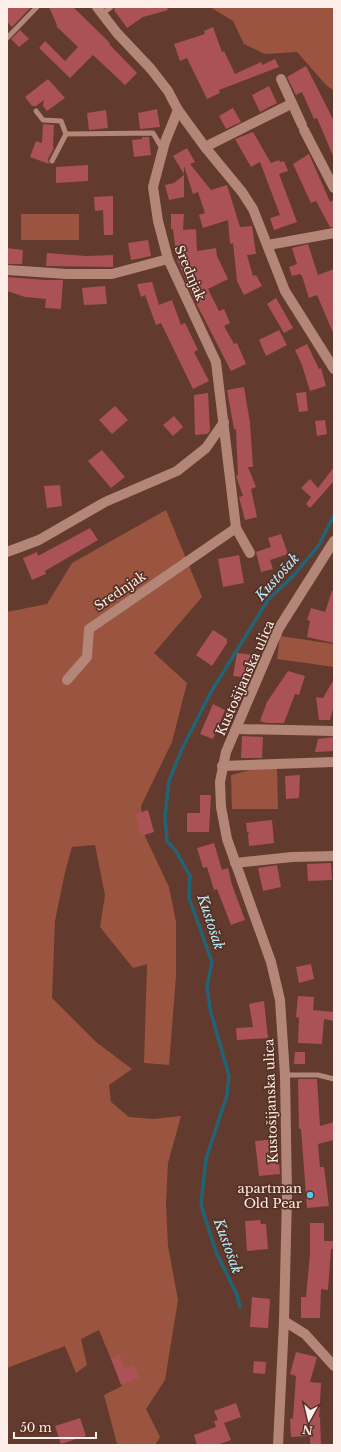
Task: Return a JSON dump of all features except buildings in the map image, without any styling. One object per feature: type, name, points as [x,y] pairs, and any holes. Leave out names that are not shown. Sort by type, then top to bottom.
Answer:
[{"type":"street","points":[[100,10],[118,33],[151,69],[168,91],[178,110],[205,147],[242,192],[253,209],[268,245],[275,269],[285,291],[334,369]]},
{"type":"street","points":[[281,79],[291,104],[334,188]]},
{"type":"street","points":[[205,147],[291,104]]},
{"type":"street","name":"Srednjak","points":[[178,110],[163,150],[153,187],[158,221],[168,259],[216,362],[236,528],[250,553]]},
{"type":"street","points":[[268,245],[334,233]]},
{"type":"street","points":[[7,270],[67,274],[112,274],[168,259]]},
{"type":"street","points":[[7,552],[39,540],[104,502],[177,471],[206,448],[224,422]]},
{"type":"street","name":"Srednjak","points":[[67,680],[88,657],[89,628],[236,528]]},
{"type":"street","name":"Kustošijanska ulica","points":[[278,1445],[284,1321],[287,1198],[286,1075],[278,985],[227,839],[220,807],[220,782],[222,766],[236,729],[279,628],[334,541]]},
{"type":"street","points":[[236,729],[334,732]]},
{"type":"street","points":[[222,766],[334,762]]},
{"type":"street","points":[[236,862],[292,857],[334,856]]},
{"type":"street","points":[[284,1321],[305,1334],[334,1366]]},
{"type":"lane","points":[[7,38],[37,7]]},
{"type":"lane","points":[[100,10],[111,7]]},
{"type":"lane","points":[[36,111],[43,120],[61,121],[66,134],[52,161]]},
{"type":"lane","points":[[66,134],[153,133],[163,150]]},
{"type":"lane","points":[[286,1075],[318,1075],[334,1079]]},
{"type":"shaded area","points":[[210,7],[333,7],[334,91],[326,85],[297,52],[265,54],[244,44],[233,21]]},
{"type":"shaded area","points":[[21,214],[79,214],[79,240],[21,240]]},
{"type":"shaded area","points":[[166,510],[202,597],[154,653],[187,683],[172,742],[141,806],[143,832],[169,887],[176,922],[176,976],[169,1065],[144,1063],[147,964],[133,968],[100,927],[105,895],[95,845],[72,847],[65,872],[55,921],[52,998],[96,1042],[132,1069],[109,1085],[111,1102],[129,1117],[153,1119],[181,1116],[168,1163],[166,1204],[168,1246],[178,1300],[165,1380],[146,1409],[160,1437],[155,1445],[115,1445],[117,1444],[104,1395],[122,1386],[99,1330],[81,1339],[87,1365],[76,1373],[65,1346],[7,1368],[7,612],[47,604],[72,563]]},
{"type":"shaded area","points":[[280,636],[334,644],[334,667],[277,659]]},
{"type":"shaded area","points":[[254,769],[277,769],[278,809],[232,809],[231,775]]},
{"type":"waterway","name":"Kustošak","points":[[240,1307],[237,1295],[216,1252],[201,1205],[206,1159],[227,1095],[229,1076],[210,1009],[207,986],[212,962],[189,898],[190,876],[176,851],[167,841],[165,817],[169,781],[182,749],[211,692],[268,600],[295,574],[319,545],[334,515]]},
{"type":"place","name":"apartman Old Pear","points":[[310,1195]]}]
